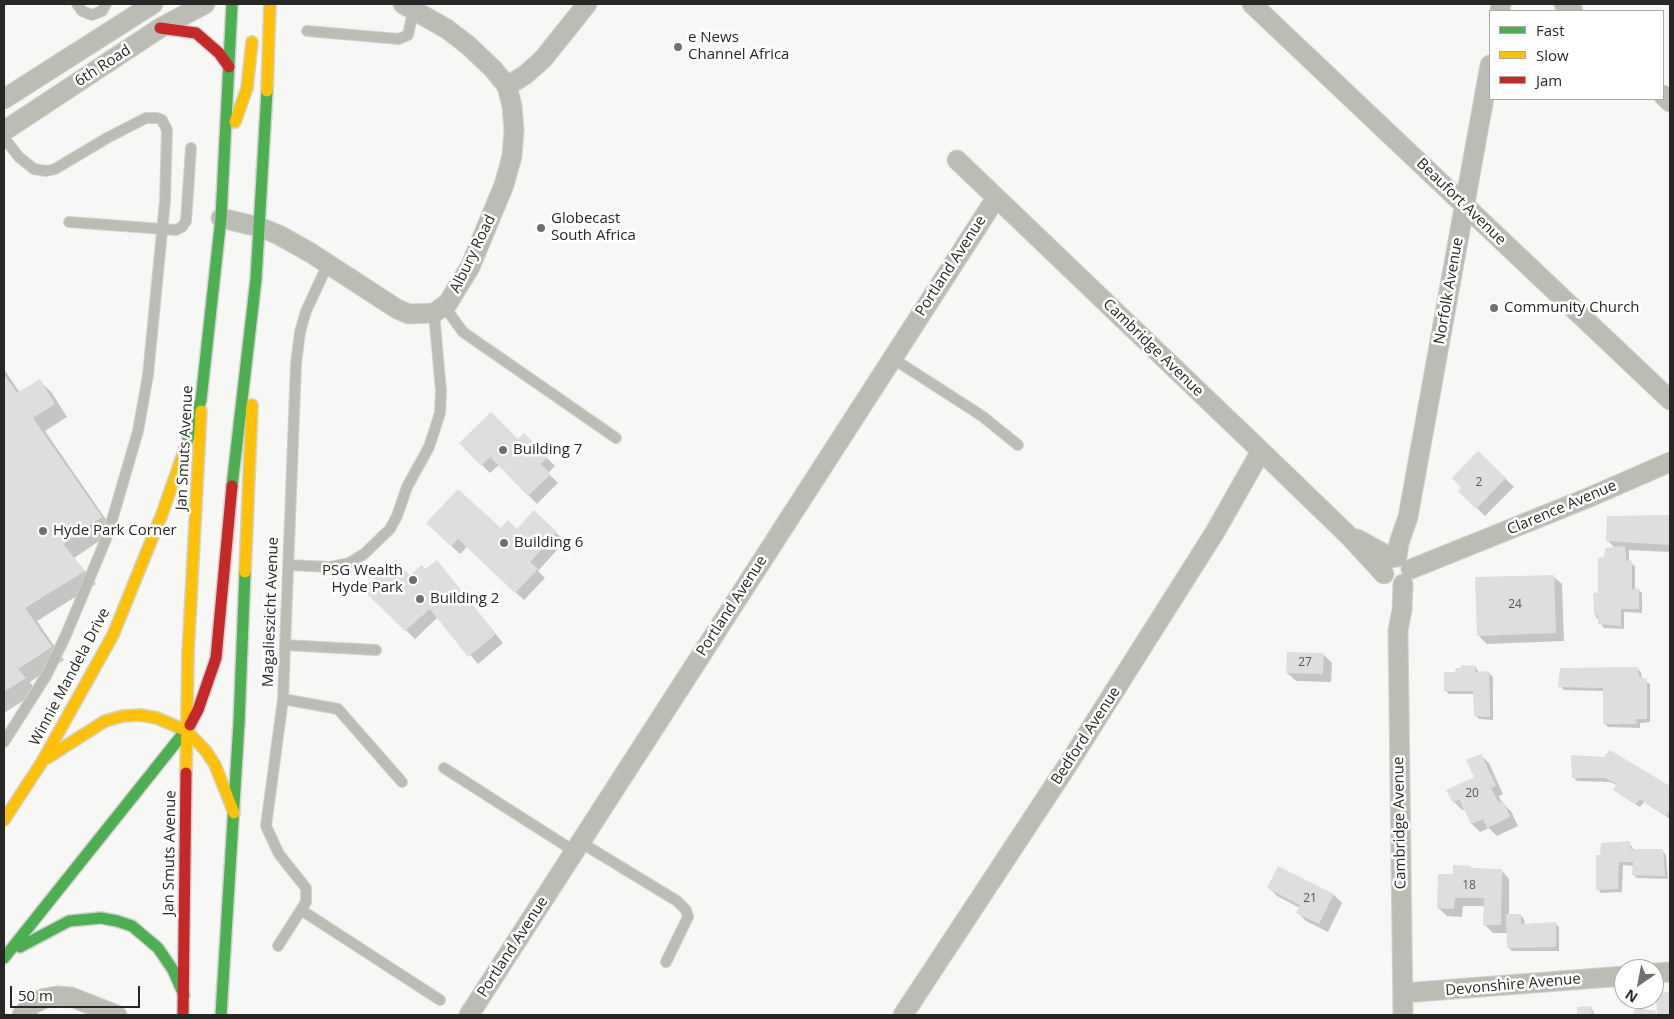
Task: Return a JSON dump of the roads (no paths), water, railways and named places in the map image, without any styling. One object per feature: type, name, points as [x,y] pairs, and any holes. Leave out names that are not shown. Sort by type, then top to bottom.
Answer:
[{"type":"main road","name":"Jan Smuts Avenue","points":[[183,1015],[188,654],[197,512],[201,400],[221,218],[227,136],[232,4]]},
{"type":"main road","points":[[221,1015],[246,589],[256,279],[267,107],[270,4]]},
{"type":"main road","points":[[160,28],[196,33],[219,53],[229,67]]},
{"type":"main road","points":[[227,136],[242,105],[247,88],[252,29]]},
{"type":"main road","points":[[4,958],[187,731],[198,710],[216,658],[228,516],[256,279]]},
{"type":"main road","name":"Winnie Mandela Drive","points":[[4,820],[42,762],[113,635],[162,514],[201,400]]},
{"type":"main road","points":[[42,762],[92,727],[123,716],[140,715],[157,718],[187,731],[206,751],[215,764],[234,813]]},
{"type":"main road","points":[[4,958],[40,935],[69,921],[101,918],[117,921],[132,926],[158,948],[173,970],[184,995]]},
{"type":"street","name":"6th Road","points":[[4,99],[153,4]]},
{"type":"street","name":"6th Road","points":[[4,131],[160,28],[204,4]]},
{"type":"street","points":[[506,86],[543,59],[587,4]]},
{"type":"street","name":"Beaufort Avenue","points":[[1252,4],[1670,400]]},
{"type":"street","name":"Albury Road","points":[[411,5],[447,28],[493,69],[506,86],[512,106],[514,130],[512,156],[504,184],[470,267],[458,290],[439,309]]},
{"type":"street","name":"Norfolk Avenue","points":[[1399,571],[1399,543],[1408,517],[1489,70]]},
{"type":"street","name":"Cambridge Avenue","points":[[957,160],[1349,536],[1399,571],[1402,610],[1398,630],[1403,1015]]},
{"type":"street","name":"Portland Avenue","points":[[469,1015],[996,198]]},
{"type":"street","points":[[221,218],[259,227],[279,235],[397,309],[409,314],[439,309]]},
{"type":"street","name":"Bedford Avenue","points":[[904,1015],[1094,725],[1215,532],[1261,451]]},
{"type":"street","name":"Clarence Avenue","points":[[1399,571],[1453,553],[1670,462]]},
{"type":"street","name":"Devonshire Avenue","points":[[1403,992],[1614,977]]},
{"type":"street","points":[[22,1015],[33,1004],[45,998],[57,996],[71,997],[117,1015]]},
{"type":"lane","points":[[77,4],[82,12],[87,14],[97,14],[106,4]]},
{"type":"lane","points":[[307,32],[400,39],[408,35],[411,5]]},
{"type":"lane","points":[[97,14],[108,33]]},
{"type":"lane","points":[[4,138],[19,157],[34,169],[46,171],[55,169],[121,130],[152,117],[165,124],[165,201],[148,375],[138,431],[108,534],[66,635],[46,676],[4,742]]},
{"type":"lane","points":[[69,222],[176,230],[182,227],[186,221],[191,148]]},
{"type":"lane","name":"Magalieszicht Avenue","points":[[278,946],[306,902],[306,888],[279,854],[266,826],[283,699],[296,364],[300,332],[314,290],[328,264]]},
{"type":"lane","points":[[439,309],[463,332],[616,438]]},
{"type":"lane","points":[[289,565],[330,567],[349,563],[364,554],[390,529],[397,516],[407,487],[429,447],[440,412],[439,309]]},
{"type":"lane","points":[[892,358],[982,416],[1018,445]]},
{"type":"lane","points":[[285,645],[376,650]]},
{"type":"lane","points":[[283,699],[338,709],[402,782]]},
{"type":"lane","points":[[444,768],[577,846],[677,901],[686,910],[688,917],[666,962]]},
{"type":"lane","points":[[301,910],[440,1000]]},
{"type":"place","name":"e News Channel Africa","points":[[678,47]]},
{"type":"place","name":"Globecast South Africa","points":[[541,228]]},
{"type":"place","name":"Community Church","points":[[1494,308]]},
{"type":"place","name":"Building 7","points":[[503,450]]},
{"type":"place","name":"Hyde Park Corner","points":[[43,531]]},
{"type":"place","name":"Building 6","points":[[504,543]]},
{"type":"place","name":"PSG Wealth Hyde Park","points":[[413,580]]},
{"type":"place","name":"Building 2","points":[[420,599]]}]
